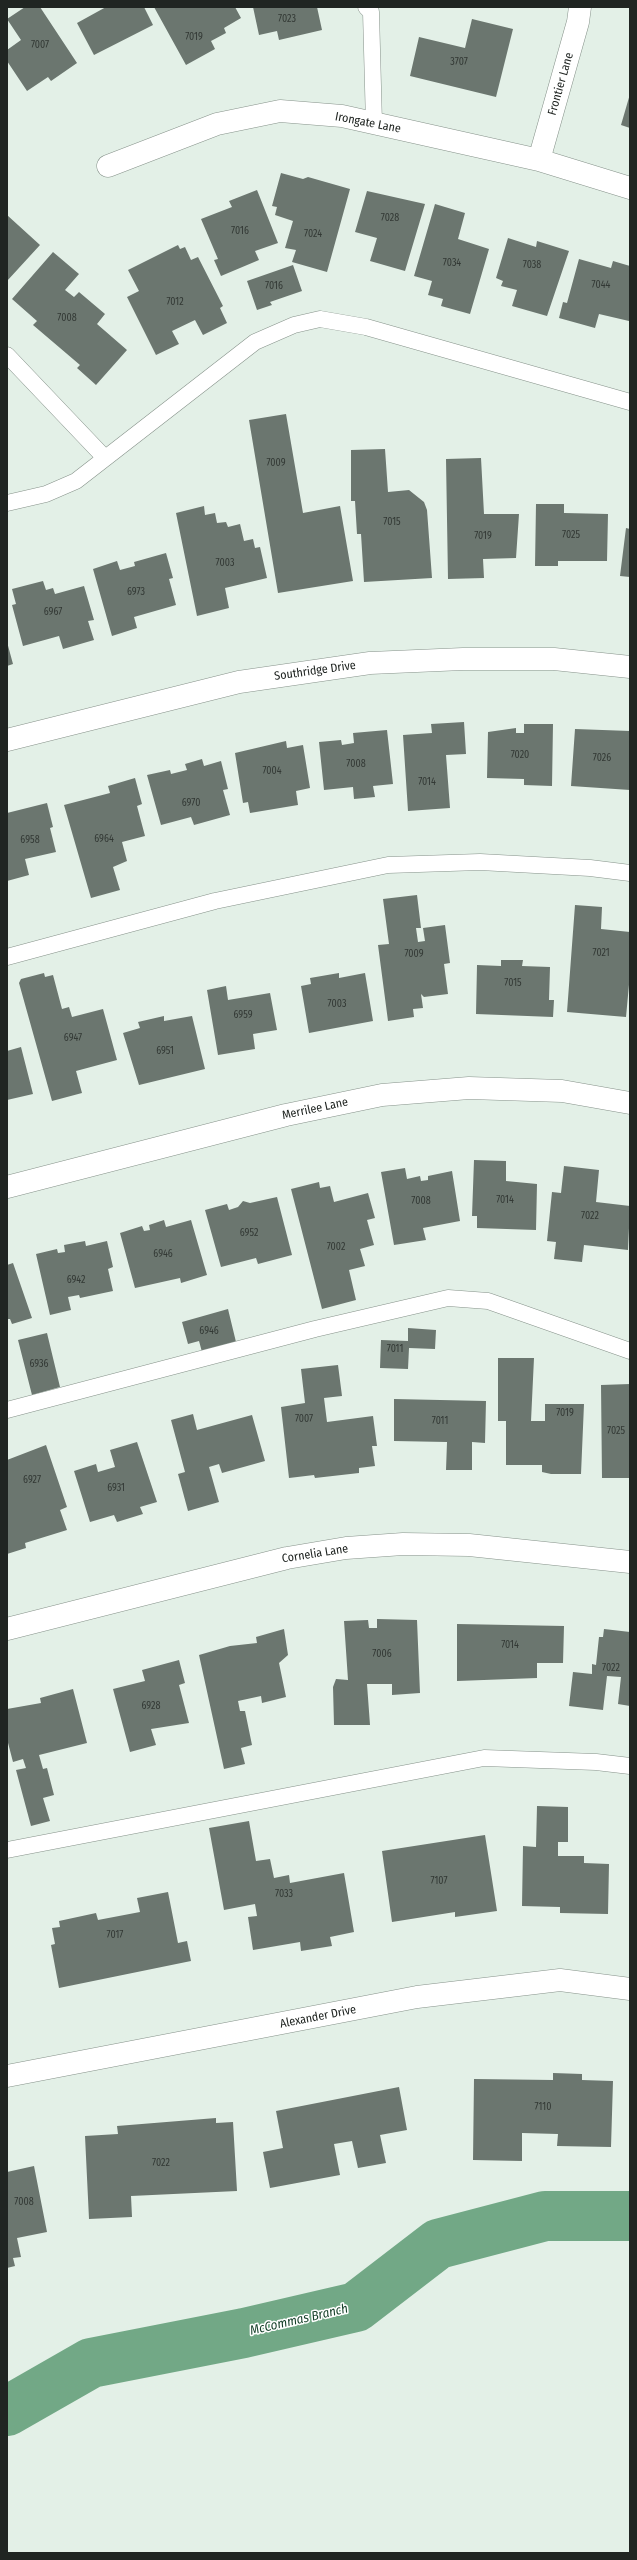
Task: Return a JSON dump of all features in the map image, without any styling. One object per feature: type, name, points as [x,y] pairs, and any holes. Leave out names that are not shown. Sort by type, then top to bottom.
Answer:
[{"type":"street","name":"Frontier Lane","points":[[539,160],[578,22],[580,7]]},
{"type":"street","name":"Irongate Lane","points":[[108,166],[217,124],[280,111],[342,116],[539,160],[630,188]]},
{"type":"street","name":"Southridge Drive","points":[[7,740],[239,682],[370,663],[554,659],[630,667]]},
{"type":"street","name":"Merrilee Lane","points":[[7,1187],[286,1115],[382,1095],[477,1088],[562,1091],[630,1103]]},
{"type":"street","name":"Cornelia Lane","points":[[7,1629],[287,1558],[346,1548],[403,1544],[469,1545],[630,1562]]},
{"type":"street","name":"Alexander Drive","points":[[7,2076],[417,1997],[560,1980],[630,1989]]},
{"type":"lane","points":[[366,7],[371,12],[374,124]]},
{"type":"lane","points":[[7,502],[46,494],[76,481],[255,342],[294,326],[320,320],[366,327],[630,402]]},
{"type":"lane","points":[[7,355],[105,458]]},
{"type":"lane","points":[[7,957],[215,901],[388,865],[480,862],[590,868],[630,873]]},
{"type":"lane","points":[[7,1410],[315,1329],[448,1298],[488,1301],[630,1351]]},
{"type":"lane","points":[[7,1850],[484,1758],[596,1762],[630,1766]]},
{"type":"building","points":[[25,7],[40,7],[77,63],[51,81],[48,77],[27,91],[7,61],[7,50],[21,40],[7,19]]},
{"type":"building","points":[[106,7],[144,7],[153,25],[94,55],[77,23]]},
{"type":"building","points":[[154,7],[235,7],[241,18],[224,28],[226,33],[211,41],[215,49],[186,65]]},
{"type":"building","points":[[253,7],[317,7],[322,30],[279,40],[277,31],[259,35]]},
{"type":"building","points":[[472,19],[513,29],[496,97],[410,76],[419,37],[465,48]]},
{"type":"building","points":[[630,94],[630,128],[621,125]]},
{"type":"building","points":[[281,173],[303,179],[308,177],[350,189],[327,272],[292,262],[296,250],[285,248],[293,221],[275,215],[277,207],[272,206]]},
{"type":"building","points":[[257,190],[278,243],[255,251],[259,260],[221,276],[214,260],[218,259],[201,219],[232,207],[229,201]]},
{"type":"building","points":[[367,191],[425,204],[405,271],[370,261],[377,238],[355,232]]},
{"type":"building","points":[[435,204],[465,213],[458,239],[489,249],[470,314],[441,306],[443,299],[428,295],[432,281],[414,276]]},
{"type":"building","points":[[7,215],[40,245],[7,281]]},
{"type":"building","points":[[508,238],[536,247],[537,241],[569,251],[547,316],[512,306],[517,290],[501,286],[503,281],[496,278]]},
{"type":"building","points":[[178,245],[180,249],[185,247],[191,260],[198,257],[223,306],[220,308],[227,323],[203,335],[195,320],[172,331],[179,344],[156,355],[127,297],[139,291],[128,270]]},
{"type":"building","points":[[53,252],[79,274],[65,290],[74,297],[79,292],[105,314],[97,324],[127,350],[96,385],[77,368],[80,365],[33,325],[37,321],[12,299]]},
{"type":"building","points":[[579,259],[611,268],[613,261],[630,266],[629,321],[599,314],[595,328],[559,318],[563,302],[567,303]]},
{"type":"building","points":[[293,265],[302,291],[270,302],[272,305],[257,310],[247,281]]},
{"type":"building","points":[[286,414],[303,513],[340,506],[353,581],[278,593],[249,420]]},
{"type":"building","points":[[385,449],[388,492],[409,490],[424,502],[427,510],[432,578],[364,582],[361,534],[357,534],[355,501],[351,501],[351,450]]},
{"type":"building","points":[[481,458],[484,514],[519,514],[516,558],[483,559],[484,578],[448,579],[446,459]]},
{"type":"building","points":[[536,504],[564,504],[564,513],[608,514],[607,561],[558,561],[558,566],[535,566]]},
{"type":"building","points":[[204,506],[205,515],[215,513],[217,523],[226,522],[228,527],[240,524],[244,541],[253,539],[255,548],[260,547],[267,578],[225,588],[229,608],[197,616],[176,513]]},
{"type":"building","points":[[626,528],[630,529],[630,577],[620,576]]},
{"type":"building","points":[[166,553],[173,578],[169,579],[176,605],[134,617],[137,628],[112,636],[93,569],[117,561],[120,570],[135,566],[134,562]]},
{"type":"building","points":[[43,581],[46,590],[53,588],[55,594],[84,586],[94,620],[88,621],[94,640],[63,649],[59,636],[23,646],[12,605],[16,604],[12,589]]},
{"type":"building","points":[[7,642],[13,664],[7,666]]},
{"type":"building","points":[[464,722],[466,754],[446,755],[450,808],[408,811],[403,735],[432,733],[431,724]]},
{"type":"building","points":[[524,724],[553,724],[552,786],[524,785],[524,779],[487,778],[488,732],[516,728],[516,733],[524,733]]},
{"type":"building","points":[[575,729],[630,731],[630,790],[571,786]]},
{"type":"building","points":[[387,730],[393,784],[373,786],[375,797],[354,799],[353,787],[324,790],[319,742],[341,740],[342,745],[354,743],[353,733]]},
{"type":"building","points":[[286,741],[287,748],[303,745],[310,788],[296,791],[298,805],[250,813],[248,802],[243,803],[235,753]]},
{"type":"building","points":[[202,759],[204,766],[221,761],[228,789],[223,790],[230,815],[194,825],[191,817],[161,825],[147,775],[170,770],[171,774],[187,770],[185,764]]},
{"type":"building","points":[[135,778],[142,804],[137,806],[145,836],[122,842],[127,861],[113,867],[120,890],[91,898],[64,805],[110,793],[108,786]]},
{"type":"building","points":[[47,803],[53,827],[50,828],[56,852],[25,859],[29,875],[7,881],[7,813]]},
{"type":"building","points":[[417,895],[421,928],[416,928],[418,942],[425,941],[423,928],[445,925],[450,963],[444,964],[448,994],[424,997],[421,994],[423,1008],[413,1009],[414,1017],[388,1021],[378,945],[389,944],[383,899]]},
{"type":"building","points":[[575,905],[602,907],[601,929],[630,932],[630,974],[626,1017],[567,1012]]},
{"type":"building","points":[[501,960],[523,960],[522,966],[550,967],[549,1000],[554,1000],[553,1017],[476,1014],[477,965],[501,966]]},
{"type":"building","points":[[44,973],[45,977],[53,975],[62,1009],[69,1007],[72,1017],[103,1009],[117,1060],[76,1071],[82,1093],[52,1101],[19,983],[21,979]]},
{"type":"building","points":[[339,973],[339,978],[365,973],[373,1021],[309,1033],[301,986],[311,984],[310,978]]},
{"type":"building","points":[[226,986],[228,1000],[270,993],[277,1030],[253,1034],[255,1049],[218,1055],[207,990]]},
{"type":"building","points":[[164,1016],[164,1021],[192,1016],[205,1069],[139,1085],[123,1033],[140,1028],[138,1022]]},
{"type":"building","points":[[21,1047],[33,1094],[7,1100],[7,1051]]},
{"type":"building","points":[[474,1160],[506,1161],[506,1181],[537,1184],[536,1230],[477,1228],[477,1216],[472,1216]]},
{"type":"building","points":[[564,1166],[599,1170],[596,1202],[630,1206],[628,1250],[584,1245],[582,1262],[554,1259],[556,1242],[547,1241],[552,1192],[561,1193]]},
{"type":"building","points":[[405,1168],[407,1179],[420,1176],[421,1181],[428,1180],[428,1176],[452,1171],[460,1221],[423,1228],[426,1240],[394,1245],[381,1172]]},
{"type":"building","points":[[319,1182],[320,1188],[330,1186],[334,1202],[368,1193],[375,1218],[367,1220],[374,1245],[360,1249],[365,1266],[349,1270],[356,1300],[322,1309],[291,1189]]},
{"type":"building","points":[[277,1197],[292,1255],[258,1264],[256,1258],[221,1267],[205,1210],[227,1204],[229,1210],[238,1207],[243,1201],[250,1203]]},
{"type":"building","points":[[164,1220],[166,1227],[191,1220],[207,1275],[181,1283],[180,1278],[135,1288],[120,1233],[142,1226],[144,1231],[150,1230],[149,1225]]},
{"type":"building","points":[[85,1241],[86,1246],[107,1241],[113,1267],[108,1269],[113,1291],[80,1298],[79,1295],[68,1297],[71,1310],[50,1315],[36,1254],[57,1249],[58,1253],[65,1252],[64,1245]]},
{"type":"building","points":[[13,1263],[32,1318],[12,1324],[10,1319],[7,1319],[7,1265]]},
{"type":"building","points":[[228,1309],[236,1342],[202,1352],[199,1341],[188,1344],[182,1322]]},
{"type":"building","points":[[408,1328],[436,1330],[435,1349],[409,1348],[408,1369],[380,1368],[381,1340],[408,1341]]},
{"type":"building","points":[[47,1333],[60,1387],[32,1395],[18,1340]]},
{"type":"building","points":[[498,1358],[534,1358],[531,1421],[545,1421],[545,1404],[584,1404],[581,1474],[551,1474],[542,1472],[542,1465],[506,1465],[506,1421],[498,1421]]},
{"type":"building","points":[[338,1365],[342,1396],[324,1398],[327,1422],[373,1416],[377,1446],[372,1446],[375,1466],[359,1468],[359,1473],[315,1478],[314,1475],[289,1478],[281,1407],[305,1403],[301,1369]]},
{"type":"building","points":[[630,1384],[630,1478],[602,1478],[601,1385]]},
{"type":"building","points":[[394,1399],[486,1401],[485,1443],[472,1442],[472,1470],[446,1470],[447,1442],[394,1441]]},
{"type":"building","points":[[193,1414],[197,1430],[252,1415],[265,1461],[222,1473],[219,1464],[209,1467],[219,1502],[188,1511],[178,1474],[185,1472],[171,1420]]},
{"type":"building","points":[[137,1442],[157,1502],[140,1507],[143,1514],[117,1522],[114,1515],[90,1522],[74,1471],[96,1464],[98,1472],[115,1467],[110,1450]]},
{"type":"building","points":[[46,1445],[67,1507],[60,1510],[67,1530],[25,1543],[26,1548],[7,1554],[7,1460]]},
{"type":"building","points":[[377,1619],[417,1620],[420,1693],[392,1695],[392,1684],[367,1684],[370,1725],[334,1725],[333,1687],[336,1679],[348,1680],[344,1621],[368,1620],[369,1628],[377,1628]]},
{"type":"building","points":[[457,1624],[564,1626],[563,1663],[537,1663],[537,1678],[457,1681]]},
{"type":"building","points":[[284,1629],[288,1655],[279,1663],[286,1697],[262,1703],[261,1696],[238,1701],[240,1711],[245,1711],[252,1745],[241,1748],[245,1764],[224,1769],[199,1655],[230,1646],[257,1643],[256,1637]]},
{"type":"building","points":[[604,1629],[630,1632],[630,1706],[618,1704],[621,1677],[607,1676],[603,1710],[569,1706],[573,1672],[592,1674],[592,1664],[596,1665],[599,1637],[603,1637]]},
{"type":"building","points":[[179,1660],[185,1683],[179,1685],[189,1723],[151,1729],[156,1745],[130,1752],[113,1689],[145,1681],[142,1670]]},
{"type":"building","points":[[73,1689],[87,1743],[39,1755],[43,1769],[47,1768],[54,1795],[43,1798],[50,1821],[31,1826],[16,1770],[26,1768],[23,1759],[13,1762],[7,1739],[7,1709],[41,1703],[40,1698]]},
{"type":"building","points":[[537,1806],[568,1807],[568,1842],[558,1842],[558,1856],[584,1856],[584,1863],[609,1864],[608,1914],[560,1913],[560,1907],[522,1906],[523,1846],[536,1847]]},
{"type":"building","points":[[249,1821],[256,1861],[270,1859],[274,1878],[289,1875],[290,1883],[344,1873],[354,1932],[330,1937],[332,1946],[301,1951],[300,1942],[253,1950],[248,1917],[257,1916],[255,1904],[224,1910],[209,1828]]},
{"type":"building","points":[[485,1835],[497,1911],[455,1917],[455,1912],[392,1922],[382,1851]]},
{"type":"building","points":[[168,1892],[178,1943],[187,1941],[191,1961],[59,1988],[51,1945],[55,1944],[52,1928],[60,1927],[59,1921],[96,1913],[98,1920],[140,1912],[137,1898]]},
{"type":"building","points":[[553,2073],[582,2074],[582,2080],[613,2081],[611,2147],[557,2146],[558,2134],[522,2133],[522,2161],[473,2160],[474,2079],[553,2080]]},
{"type":"building","points":[[399,2087],[407,2130],[380,2135],[386,2163],[358,2168],[352,2141],[334,2144],[340,2175],[270,2188],[263,2152],[283,2148],[276,2111]]},
{"type":"building","points":[[216,2118],[216,2123],[233,2122],[237,2191],[131,2196],[132,2217],[89,2219],[85,2136],[118,2134],[117,2126]]},
{"type":"building","points":[[34,2166],[47,2232],[17,2238],[21,2257],[13,2258],[15,2266],[7,2268],[7,2172]]},
{"type":"waterway","name":"McCommas Branch","points":[[7,2411],[91,2363],[244,2333],[356,2307],[438,2244],[545,2216],[630,2216]]}]
